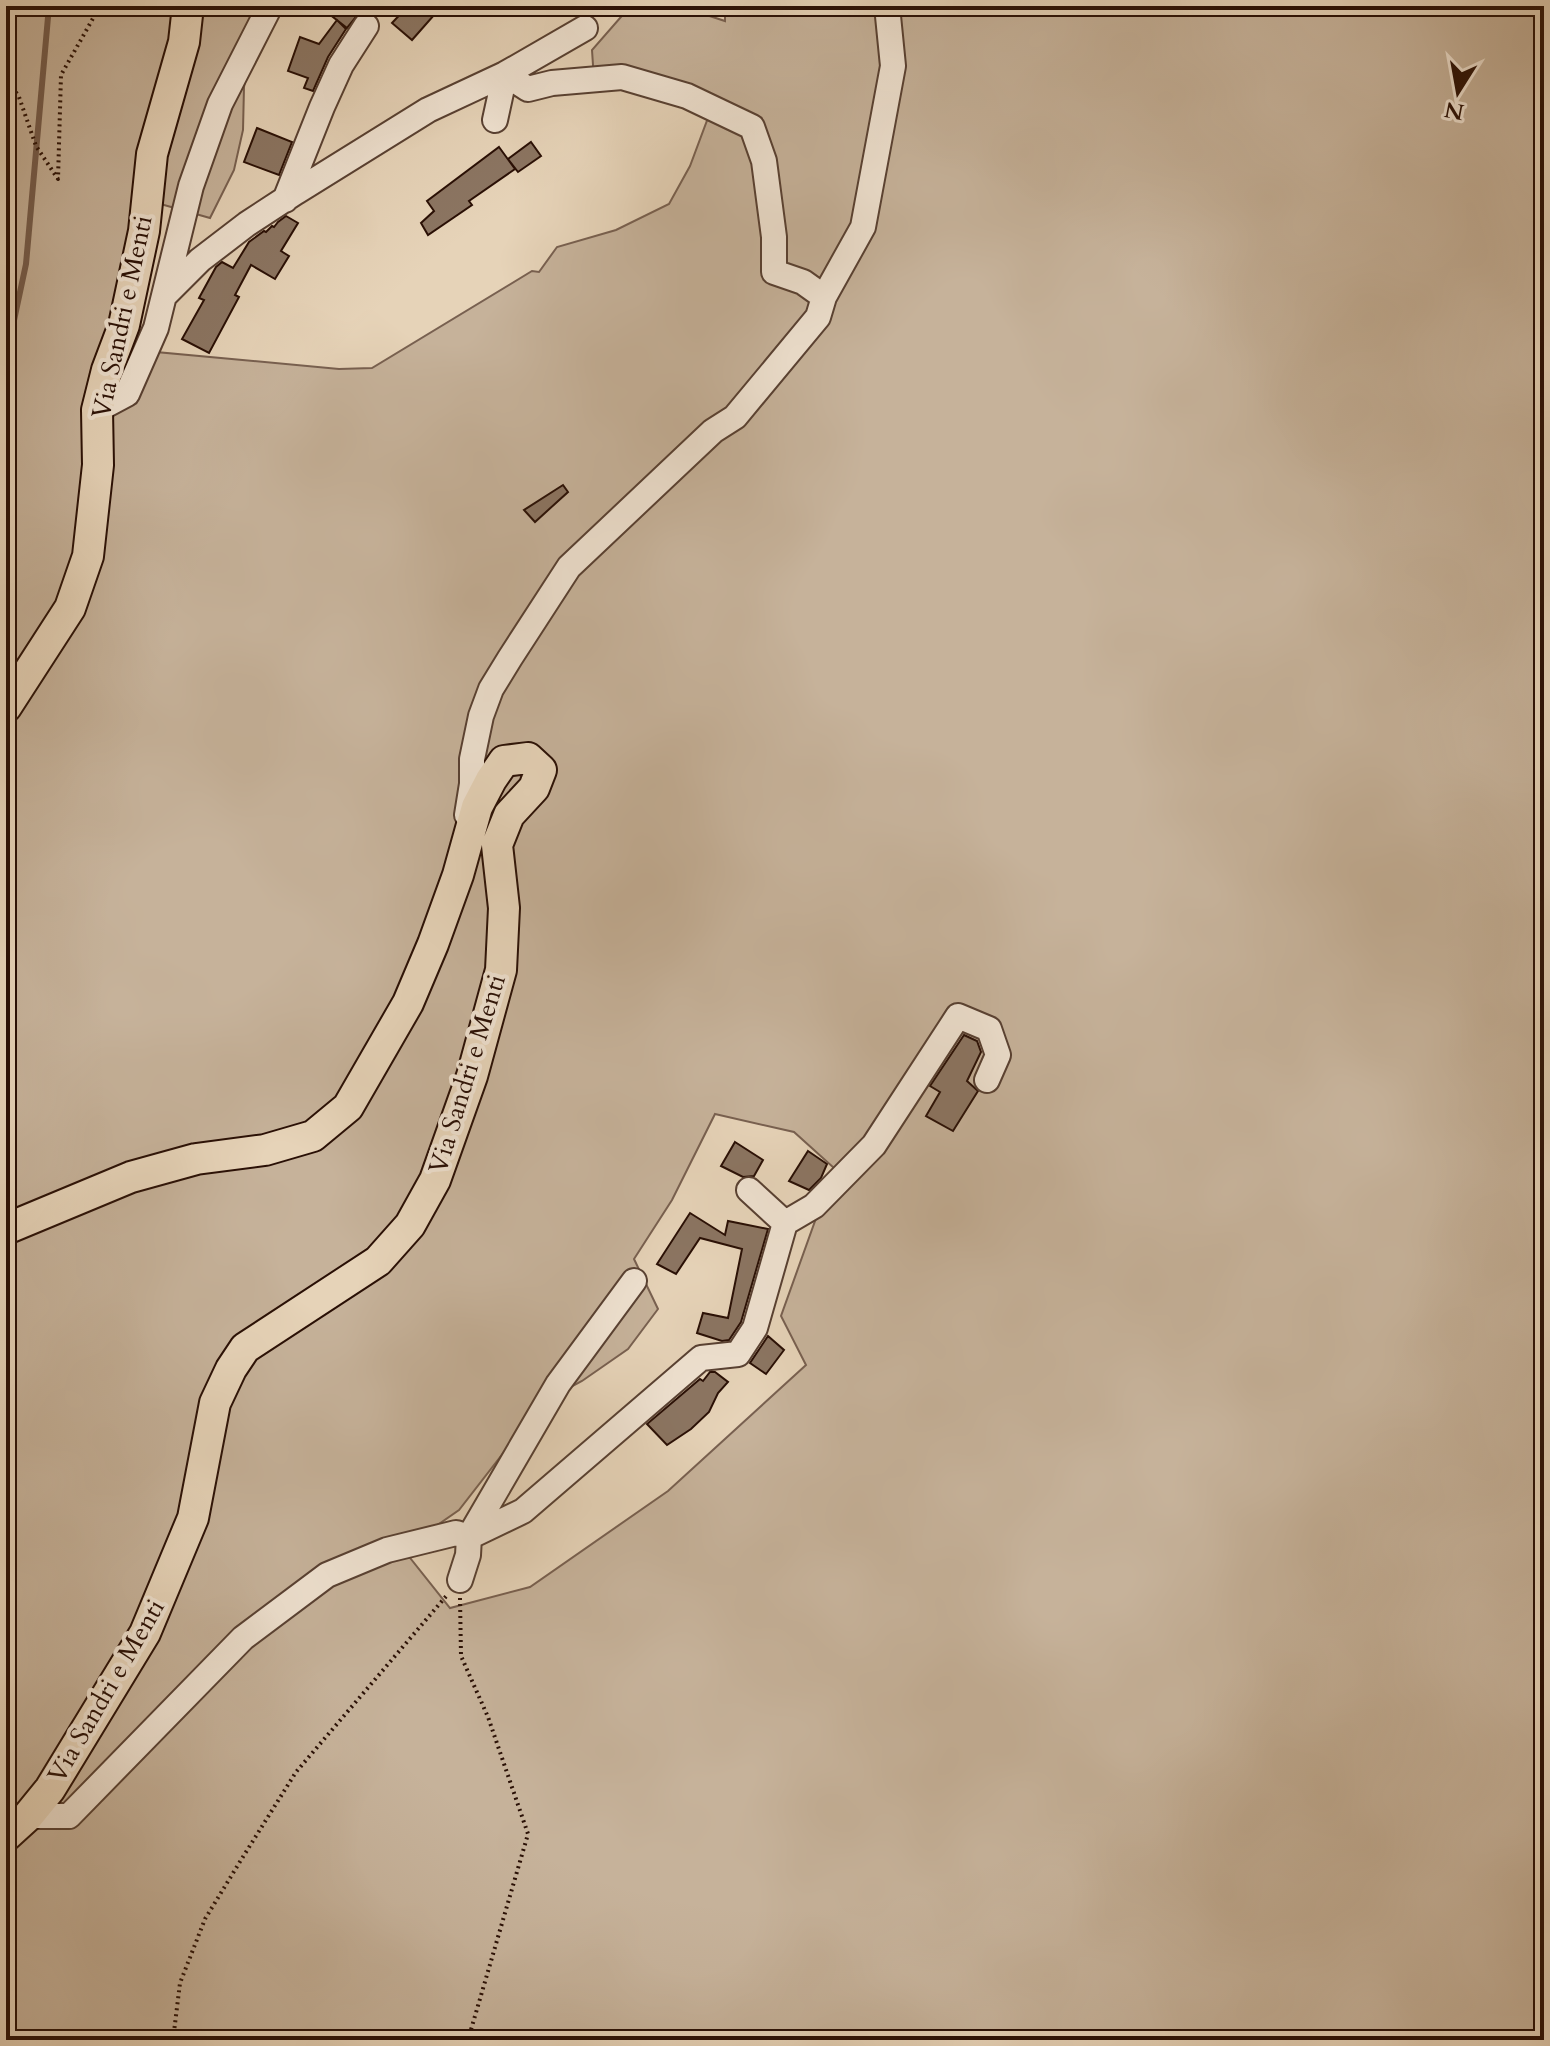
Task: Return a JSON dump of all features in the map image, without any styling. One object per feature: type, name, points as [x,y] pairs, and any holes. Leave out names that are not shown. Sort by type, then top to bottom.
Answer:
[{"type":"main road","name":"Via Sandri e Menti","points":[[6,707],[70,608],[88,556],[98,465],[97,410],[107,370],[124,325],[144,231],[152,154],[184,42],[188,6]]},
{"type":"main road","name":"Via Sandri e Menti","points":[[6,1229],[131,1177],[196,1159],[265,1150],[313,1136],[348,1107],[408,1003],[458,875],[477,807],[491,780],[504,761],[528,758],[541,770],[534,788],[509,815],[497,845],[504,908],[501,970],[472,1076],[435,1180],[410,1225],[378,1261],[245,1348],[231,1369],[215,1403],[193,1518],[145,1633],[50,1789],[17,1826]]},
{"type":"street","points":[[470,832],[466,819],[472,784],[472,759],[481,716],[491,689],[569,567],[713,431],[735,417],[818,317],[824,297],[863,227],[893,66],[887,6]]},
{"type":"street","points":[[97,410],[127,394],[156,328],[191,186],[220,104],[268,10]]},
{"type":"street","points":[[285,200],[341,65],[366,26]]},
{"type":"street","points":[[165,295],[200,260],[247,224],[428,110],[505,74],[585,28]]},
{"type":"street","points":[[505,74],[528,89],[552,83],[622,77],[687,96],[752,127],[764,161],[774,237],[774,272],[803,282],[824,297]]},
{"type":"street","points":[[495,120],[505,74]]},
{"type":"street","points":[[17,1826],[69,1816],[243,1638],[327,1575],[387,1550],[456,1533],[469,1537],[523,1511],[701,1358],[738,1354],[755,1328],[785,1223],[814,1206],[874,1145],[958,1016],[989,1029],[998,1055],[987,1080]]},
{"type":"street","points":[[749,1190],[785,1223]]},
{"type":"street","points":[[460,1580],[468,1555],[469,1537],[558,1384],[634,1281]]},
{"type":"path","points":[[6,77],[19,97],[36,146],[58,179],[61,75],[100,6]]},
{"type":"path","points":[[173,2038],[180,1983],[205,1919],[296,1772],[460,1580]]},
{"type":"path","points":[[460,1580],[461,1656],[488,1717],[528,1834],[468,2040]]},
{"type":"shaded area","points":[[6,6],[257,6],[244,87],[243,130],[234,170],[210,218],[150,201],[124,349],[339,369],[372,368],[532,271],[539,272],[557,247],[616,230],[669,204],[690,166],[712,107],[641,82],[618,90],[594,80],[592,50],[627,10],[679,6],[725,21],[725,6],[1544,6],[1544,2040],[6,2040]],"holes":[[[715,1114],[794,1132],[834,1168],[781,1316],[806,1365],[668,1491],[530,1587],[450,1608],[403,1549],[459,1510],[543,1402],[582,1381],[628,1349],[658,1309],[634,1259],[672,1200]]]},
{"type":"building","points":[[319,6],[365,6],[347,28]]},
{"type":"building","points":[[408,6],[442,6],[412,40],[392,23]]},
{"type":"building","points":[[337,20],[346,29],[328,57],[313,91],[304,88],[308,78],[288,71],[300,37],[319,44]]},
{"type":"building","points":[[257,128],[292,142],[279,175],[244,162]]},
{"type":"building","points":[[531,142],[541,156],[518,172],[508,159]]},
{"type":"building","points":[[499,147],[515,169],[469,201],[472,205],[428,235],[421,223],[434,211],[427,201]]},
{"type":"building","points":[[286,216],[298,223],[281,251],[289,256],[275,279],[251,265],[235,295],[239,297],[209,353],[182,339],[204,300],[199,298],[216,267],[222,262],[233,268],[249,242]]},
{"type":"building","points":[[563,485],[568,492],[535,522],[524,510]]},
{"type":"building","points":[[964,1035],[977,1041],[981,1052],[967,1081],[978,1091],[953,1131],[926,1116],[940,1092],[930,1086]]},
{"type":"building","points":[[735,1142],[763,1160],[754,1176],[743,1177],[721,1166]]},
{"type":"building","points":[[808,1151],[827,1164],[821,1178],[809,1190],[789,1181]]},
{"type":"building","points":[[690,1213],[725,1235],[728,1221],[768,1229],[741,1322],[729,1340],[722,1341],[697,1333],[703,1313],[728,1318],[742,1249],[700,1238],[676,1274],[657,1264]]},
{"type":"building","points":[[768,1336],[784,1350],[766,1374],[750,1363]]},
{"type":"building","points":[[710,1372],[715,1372],[728,1382],[718,1393],[709,1412],[667,1445],[647,1424],[700,1379],[703,1381]]},
{"type":"waterway","points":[[6,358],[26,264],[49,6]]}]
